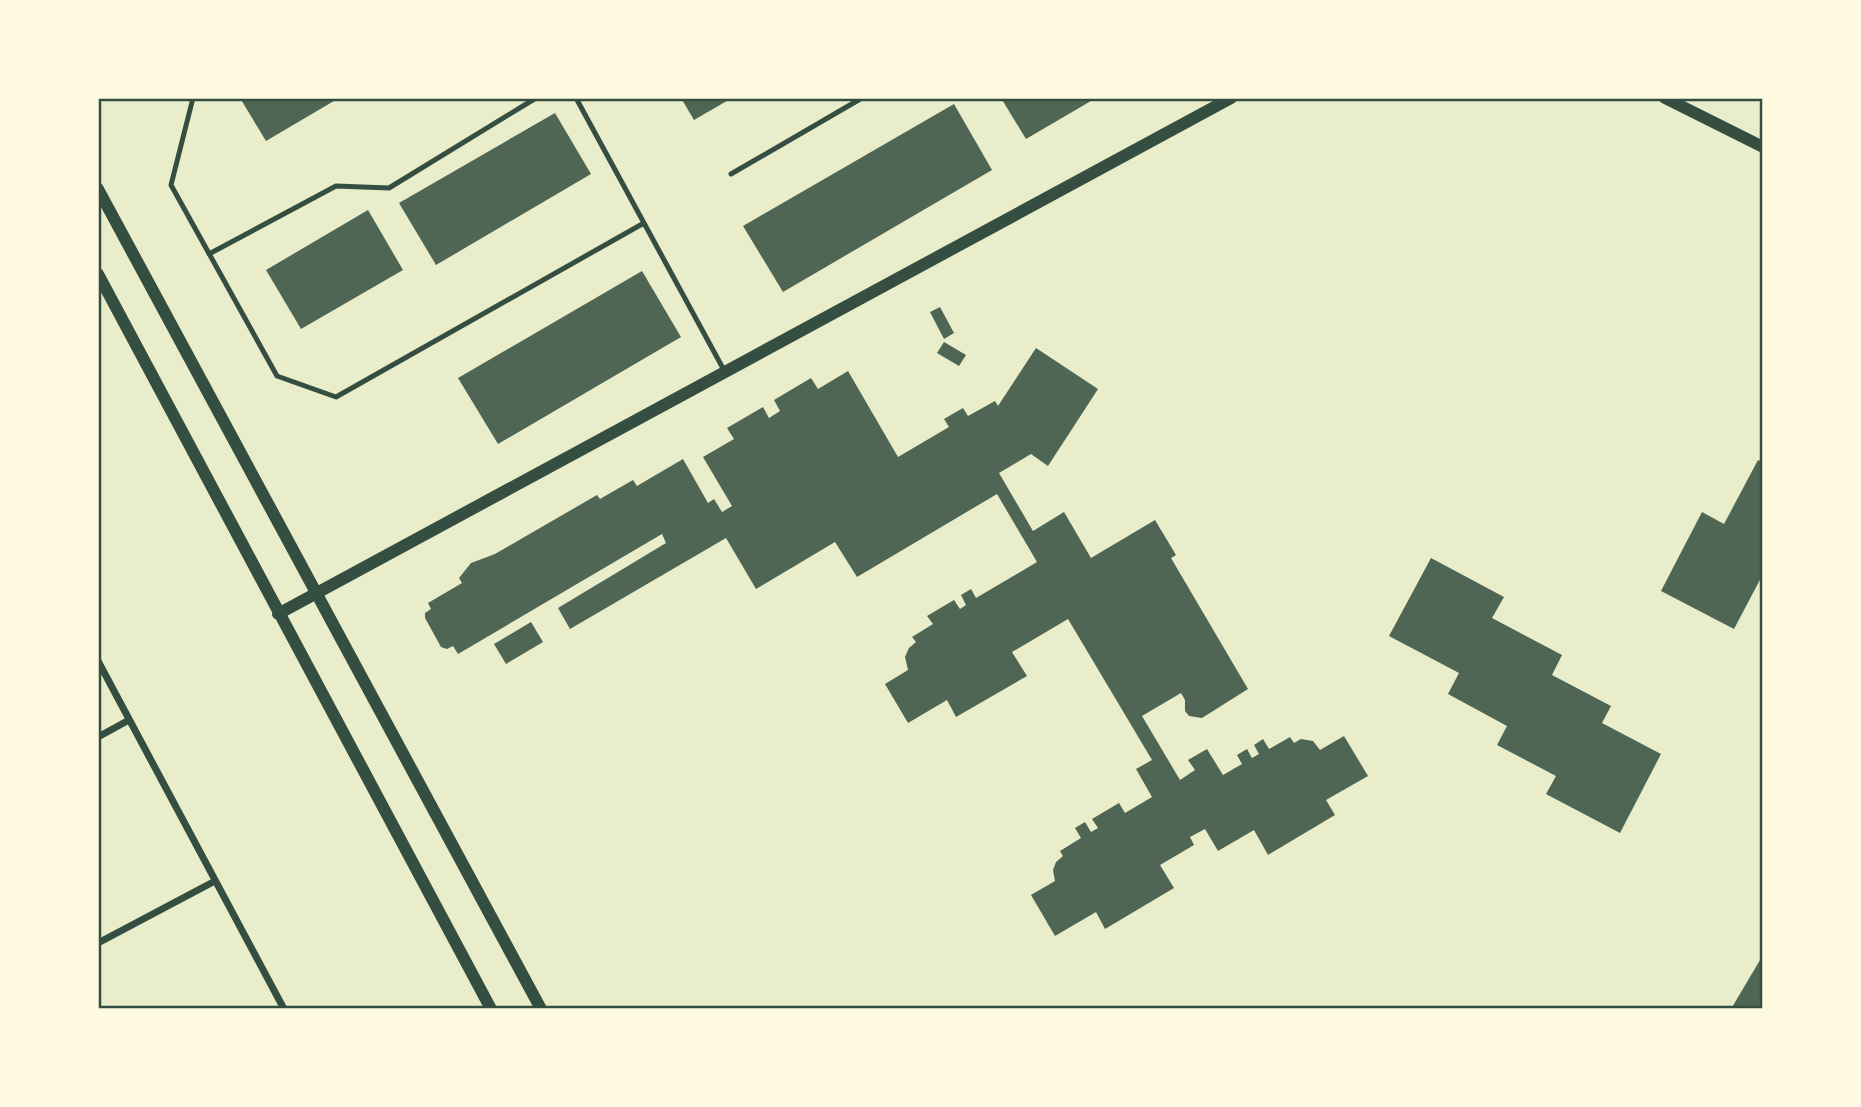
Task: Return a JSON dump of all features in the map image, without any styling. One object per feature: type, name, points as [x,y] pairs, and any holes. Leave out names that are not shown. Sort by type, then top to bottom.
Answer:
[{"type":"street","points":[[278,614],[1231,98]]},
{"type":"street","points":[[1665,98],[1763,147]]},
{"type":"street","points":[[98,189],[541,1009]]},
{"type":"street","points":[[98,275],[491,1009]]},
{"type":"street","points":[[98,661],[284,1009]]},
{"type":"street","points":[[98,737],[130,720]]},
{"type":"street","points":[[98,943],[215,881]]},
{"type":"lane","points":[[193,98],[171,185],[277,376],[336,397],[644,223]]},
{"type":"lane","points":[[209,254],[336,186],[389,188],[536,98]]},
{"type":"lane","points":[[576,98],[725,372]]},
{"type":"lane","points":[[731,174],[862,98]]},
{"type":"building","points":[[240,98],[339,98],[266,141]]},
{"type":"building","points":[[681,98],[732,98],[694,120]]},
{"type":"building","points":[[1001,98],[1096,98],[1026,139]]},
{"type":"building","points":[[954,104],[992,170],[783,292],[743,226]]},
{"type":"building","points":[[555,113],[591,174],[436,265],[399,203]]},
{"type":"building","points":[[368,210],[403,270],[301,329],[266,270]]},
{"type":"building","points":[[642,271],[681,337],[498,444],[458,378]]},
{"type":"building","points":[[940,307],[954,333],[944,339],[930,312]]},
{"type":"building","points":[[944,342],[966,355],[959,366],[937,353]]},
{"type":"building","points":[[1036,348],[1098,389],[1048,466],[1031,454],[999,473],[1033,531],[1064,512],[1091,558],[1155,520],[1176,555],[1171,558],[1248,689],[1202,718],[1189,716],[1185,711],[1185,700],[1181,693],[1142,716],[1180,780],[1195,770],[1188,760],[1207,749],[1223,775],[1242,764],[1237,755],[1247,749],[1252,758],[1259,754],[1254,745],[1263,739],[1269,749],[1290,737],[1294,743],[1301,739],[1313,741],[1320,750],[1344,736],[1368,776],[1326,800],[1335,815],[1268,855],[1254,830],[1218,851],[1205,829],[1190,837],[1194,845],[1160,865],[1174,888],[1105,929],[1096,912],[1055,936],[1031,895],[1055,881],[1053,870],[1056,862],[1063,856],[1060,851],[1081,838],[1075,828],[1085,822],[1091,832],[1098,828],[1092,819],[1119,803],[1125,813],[1152,797],[1136,769],[1152,760],[1068,619],[1012,652],[1027,676],[956,717],[947,700],[908,723],[885,684],[908,670],[905,657],[916,642],[912,637],[933,624],[927,616],[954,600],[960,609],[966,605],[961,595],[971,589],[976,598],[1037,562],[997,494],[857,577],[835,542],[756,589],[726,538],[570,629],[558,608],[666,543],[662,534],[458,654],[453,646],[447,649],[441,647],[425,618],[425,613],[431,609],[428,603],[462,583],[459,578],[471,563],[495,554],[597,495],[600,499],[633,480],[637,486],[683,459],[708,503],[714,499],[722,512],[732,506],[703,457],[734,439],[727,428],[763,407],[769,418],[780,411],[774,400],[811,378],[818,389],[848,371],[898,457],[949,427],[944,419],[963,408],[968,416],[995,401],[998,406]]},
{"type":"building","points":[[1758,460],[1763,462],[1763,574],[1734,629],[1661,591],[1702,512],[1724,524]]},
{"type":"building","points":[[1431,558],[1504,597],[1492,618],[1562,655],[1552,675],[1611,706],[1602,723],[1661,754],[1620,833],[1546,794],[1556,776],[1497,745],[1507,726],[1448,694],[1459,673],[1389,636]]},
{"type":"building","points":[[531,622],[543,642],[506,664],[494,644]]},
{"type":"building","points":[[1763,955],[1763,1009],[1731,1009]]}]
